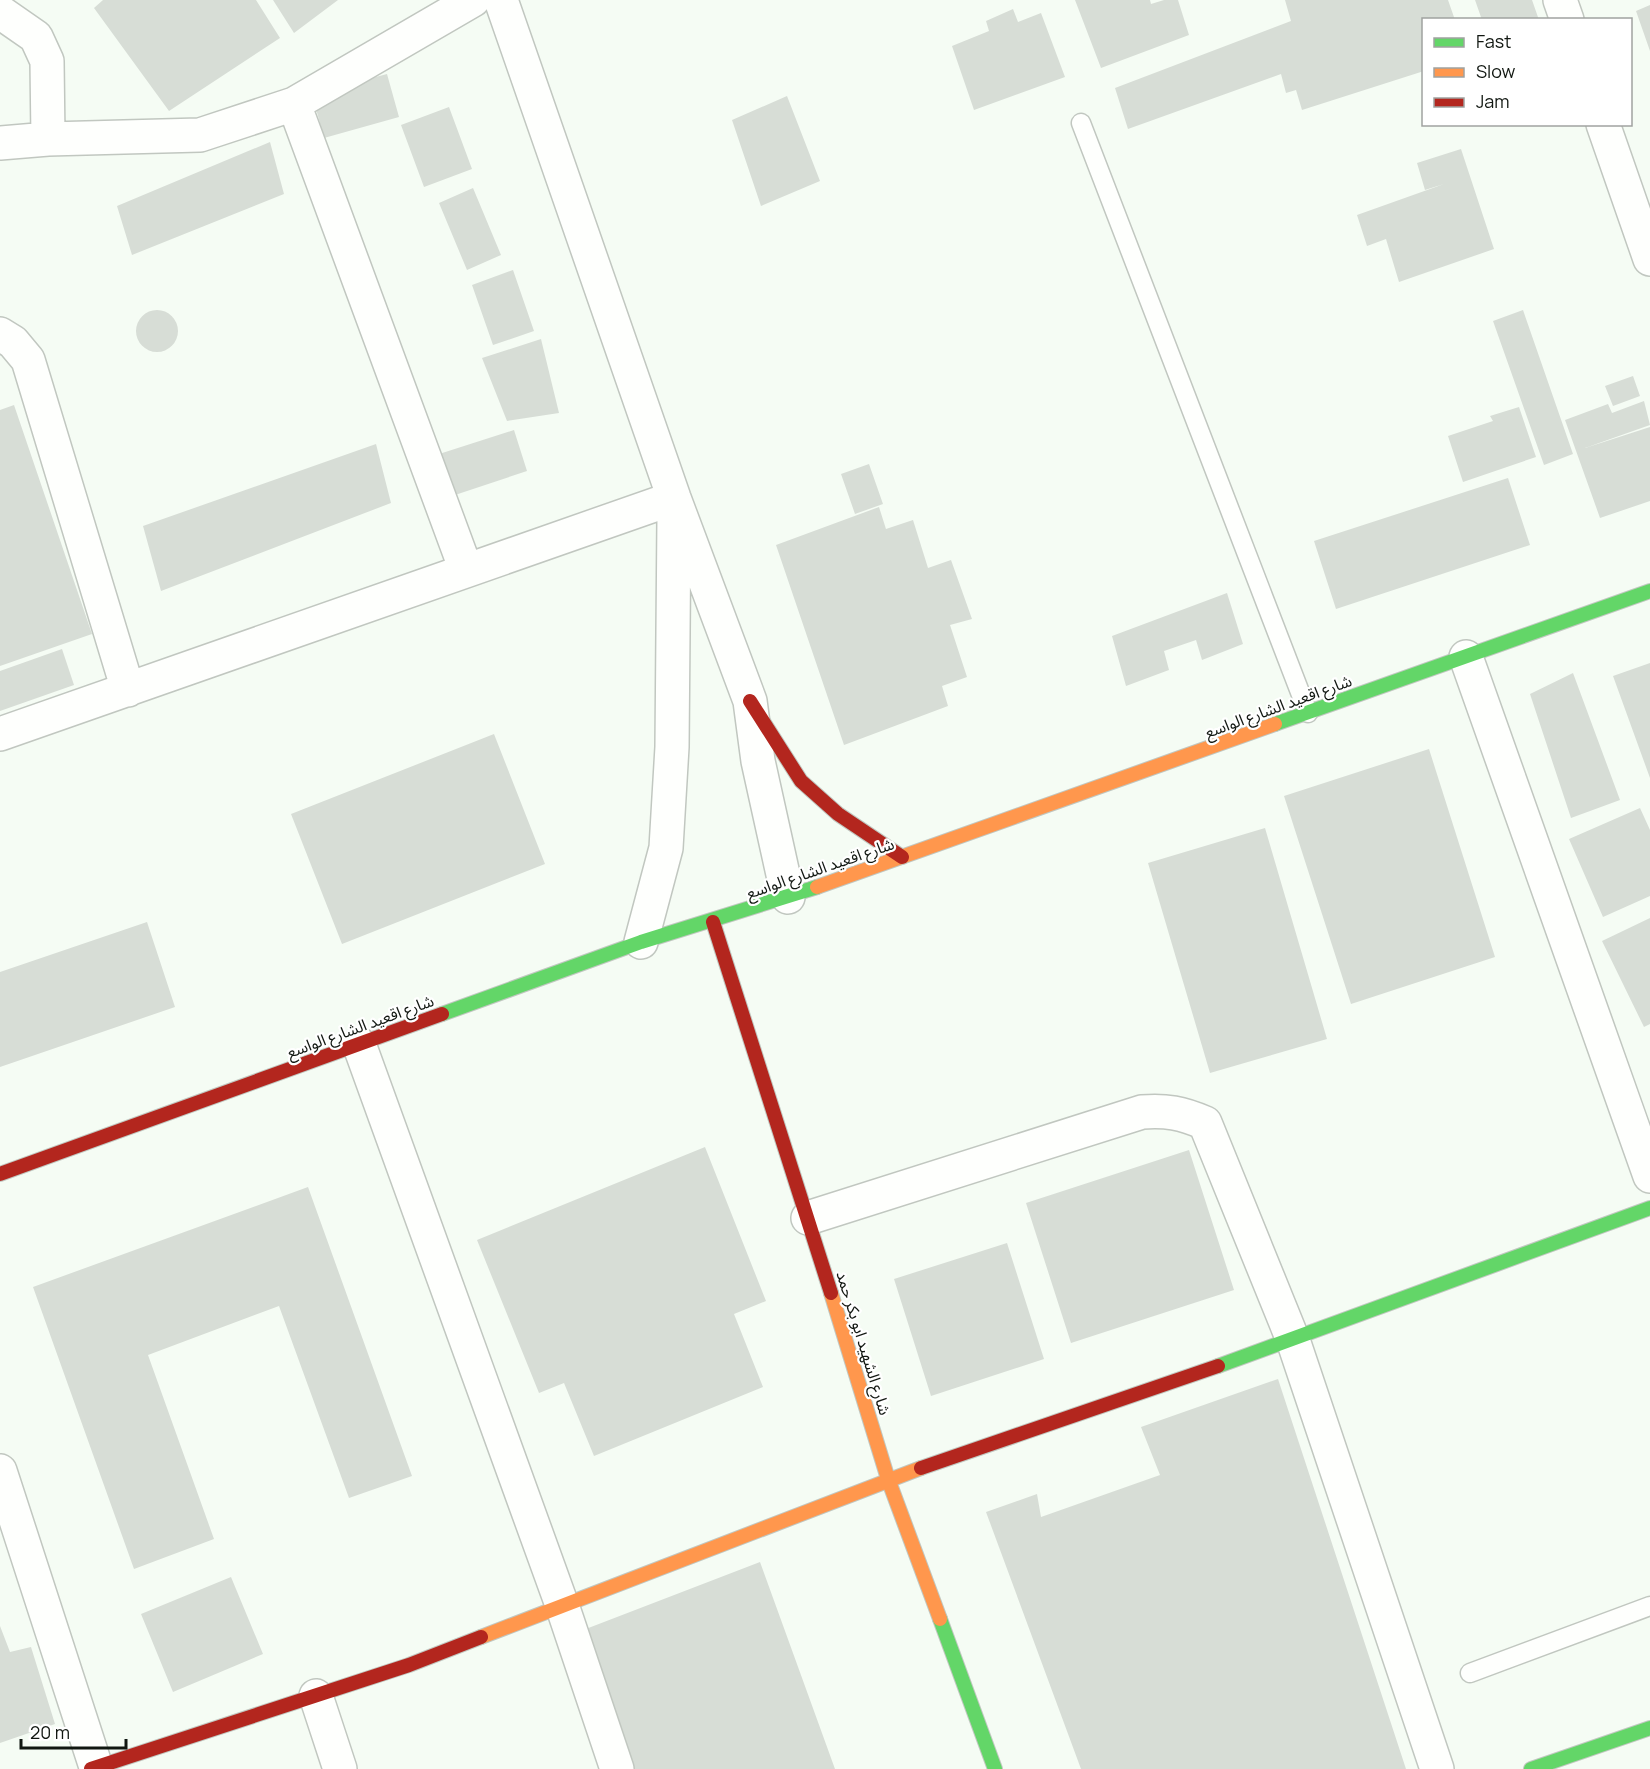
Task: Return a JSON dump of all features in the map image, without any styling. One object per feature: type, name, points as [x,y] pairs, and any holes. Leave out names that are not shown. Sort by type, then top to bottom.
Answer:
[{"type":"street","points":[[501,0],[674,498],[750,701],[801,781],[838,814],[902,857]]},
{"type":"street","points":[[1560,0],[1566,18]]},
{"type":"street","points":[[0,143],[48,139],[200,135],[294,104],[465,2]]},
{"type":"street","points":[[0,12],[36,36],[47,61],[48,139]]},
{"type":"street","points":[[294,104],[466,570]]},
{"type":"street","points":[[1604,126],[1650,260]]},
{"type":"street","points":[[0,334],[13,342],[28,360],[128,690]]},
{"type":"street","points":[[0,734],[674,498]]},
{"type":"street","points":[[641,942],[666,848],[672,747],[674,498]]},
{"type":"street","name":"شارع اقعيد الشارع الواسع","points":[[0,1174],[641,942],[713,922],[788,897],[1650,591]]},
{"type":"street","points":[[1466,657],[1650,1176]]},
{"type":"street","points":[[750,701],[758,761],[788,897]]},
{"type":"street","name":"شارع الشهيد ابو بكر حمد","points":[[713,922],[808,1218],[888,1479],[994,1769]]},
{"type":"street","points":[[359,1044],[562,1605],[617,1769]]},
{"type":"street","points":[[808,1218],[1142,1112],[1168,1110],[1185,1114],[1205,1123],[1293,1340],[1437,1769]]},
{"type":"street","points":[[0,1471],[93,1768],[409,1665],[888,1479],[1293,1340],[1650,1208]]},
{"type":"street","points":[[316,1696],[340,1769]]},
{"type":"street","points":[[1531,1769],[1650,1728]]},
{"type":"lane","points":[[1082,123],[1308,713]]},
{"type":"lane","points":[[1470,1673],[1650,1606]]},
{"type":"building","points":[[103,0],[256,0],[280,38],[169,111],[94,8]]},
{"type":"building","points":[[273,0],[338,0],[294,33]]},
{"type":"building","points":[[1075,0],[1150,0],[1151,4],[1164,0],[1178,0],[1189,35],[1101,68]]},
{"type":"building","points":[[1285,0],[1448,0],[1454,18],[1422,18],[1422,72],[1302,110],[1296,90],[1286,93],[1281,74],[1128,129],[1115,88],[1291,21]]},
{"type":"building","points":[[1475,0],[1532,0],[1538,18],[1481,18]]},
{"type":"building","points":[[1650,5],[1650,51],[1636,11]]},
{"type":"building","points":[[1013,9],[1018,22],[1041,13],[1065,77],[974,110],[952,46],[989,31],[986,21]]},
{"type":"building","points":[[387,74],[399,117],[324,138],[312,94]]},
{"type":"building","points":[[787,96],[820,181],[761,206],[732,120]]},
{"type":"building","points":[[449,107],[472,169],[424,187],[401,125]]},
{"type":"building","points":[[270,142],[284,194],[132,255],[117,206]]},
{"type":"building","points":[[1461,149],[1494,249],[1399,282],[1386,239],[1367,246],[1357,215],[1444,184],[1425,190],[1417,163]]},
{"type":"building","points":[[473,188],[501,255],[467,270],[439,203]]},
{"type":"building","points":[[513,270],[534,331],[493,345],[472,285]]},
{"type":"building","points":[[157,310],[165,311],[172,316],[177,323],[177,339],[172,346],[165,351],[157,352],[149,351],[142,346],[137,339],[136,331],[137,323],[142,316],[149,311]]},
{"type":"building","points":[[1523,310],[1573,454],[1544,465],[1493,321]]},
{"type":"building","points":[[541,339],[559,413],[507,421],[482,358]]},
{"type":"building","points":[[1633,376],[1640,396],[1613,406],[1605,386]]},
{"type":"building","points":[[1644,401],[1650,425],[1585,448],[1650,427],[1650,501],[1600,518],[1565,420],[1608,404],[1612,413]]},
{"type":"building","points":[[14,405],[92,634],[0,666],[0,410]]},
{"type":"building","points":[[1519,407],[1536,457],[1463,482],[1448,436],[1493,421],[1490,416]]},
{"type":"building","points":[[514,430],[527,471],[449,497],[436,455]]},
{"type":"building","points":[[376,444],[391,503],[161,591],[143,526]]},
{"type":"building","points":[[869,464],[883,504],[855,514],[841,474]]},
{"type":"building","points":[[1508,478],[1530,545],[1336,609],[1314,541]]},
{"type":"building","points":[[879,507],[886,529],[913,520],[928,568],[951,560],[972,619],[950,625],[967,677],[942,686],[948,706],[844,745],[776,545]]},
{"type":"building","points":[[1227,593],[1243,644],[1202,660],[1196,640],[1164,651],[1169,670],[1126,686],[1112,636]]},
{"type":"building","points":[[62,649],[74,685],[0,711],[0,671]]},
{"type":"building","points":[[1650,663],[1650,778],[1613,676]]},
{"type":"building","points":[[1573,673],[1620,800],[1571,818],[1530,694]]},
{"type":"building","points":[[494,734],[545,864],[342,944],[291,814]]},
{"type":"building","points":[[1429,749],[1495,957],[1351,1004],[1284,796]]},
{"type":"building","points":[[1640,808],[1650,830],[1650,896],[1603,917],[1569,839]]},
{"type":"building","points":[[1265,828],[1327,1039],[1210,1073],[1148,863]]},
{"type":"building","points":[[1650,918],[1650,1024],[1644,1027],[1602,941]]},
{"type":"building","points":[[147,922],[175,1007],[0,1067],[0,972]]},
{"type":"building","points":[[705,1147],[766,1301],[734,1314],[763,1387],[594,1456],[564,1383],[539,1393],[477,1240]]},
{"type":"building","points":[[1189,1150],[1234,1290],[1071,1343],[1026,1203]]},
{"type":"building","points":[[308,1187],[412,1476],[349,1498],[279,1306],[148,1355],[214,1539],[134,1569],[33,1287]]},
{"type":"building","points":[[1007,1243],[1044,1359],[931,1396],[894,1279]]},
{"type":"building","points":[[1278,1379],[1406,1769],[1081,1769],[986,1512],[1037,1494],[1041,1517],[1160,1475],[1141,1427]]},
{"type":"building","points":[[760,1562],[835,1769],[629,1769],[578,1632]]},
{"type":"building","points":[[231,1577],[263,1654],[173,1692],[141,1614]]},
{"type":"building","points":[[0,1626],[10,1652],[31,1647],[55,1724],[0,1743]]},
{"type":"traffic: fast","points":[[1275,724],[1650,591]]},
{"type":"traffic: fast","points":[[442,1014],[641,942],[817,887]]},
{"type":"traffic: fast","points":[[1218,1366],[1650,1208]]},
{"type":"traffic: fast","points":[[940,1619],[995,1769]]},
{"type":"traffic: fast","points":[[1531,1769],[1650,1728]]},
{"type":"traffic: slow","points":[[817,887],[1275,724]]},
{"type":"traffic: slow","points":[[831,1293],[888,1479],[940,1619]]},
{"type":"traffic: slow","points":[[481,1637],[921,1468]]},
{"type":"traffic: jam","points":[[750,701],[801,781],[838,814],[902,857]]},
{"type":"traffic: jam","points":[[713,922],[831,1293]]},
{"type":"traffic: jam","points":[[0,1174],[442,1014]]},
{"type":"traffic: jam","points":[[921,1468],[1218,1366]]},
{"type":"traffic: jam","points":[[91,1769],[409,1665],[481,1637]]}]
